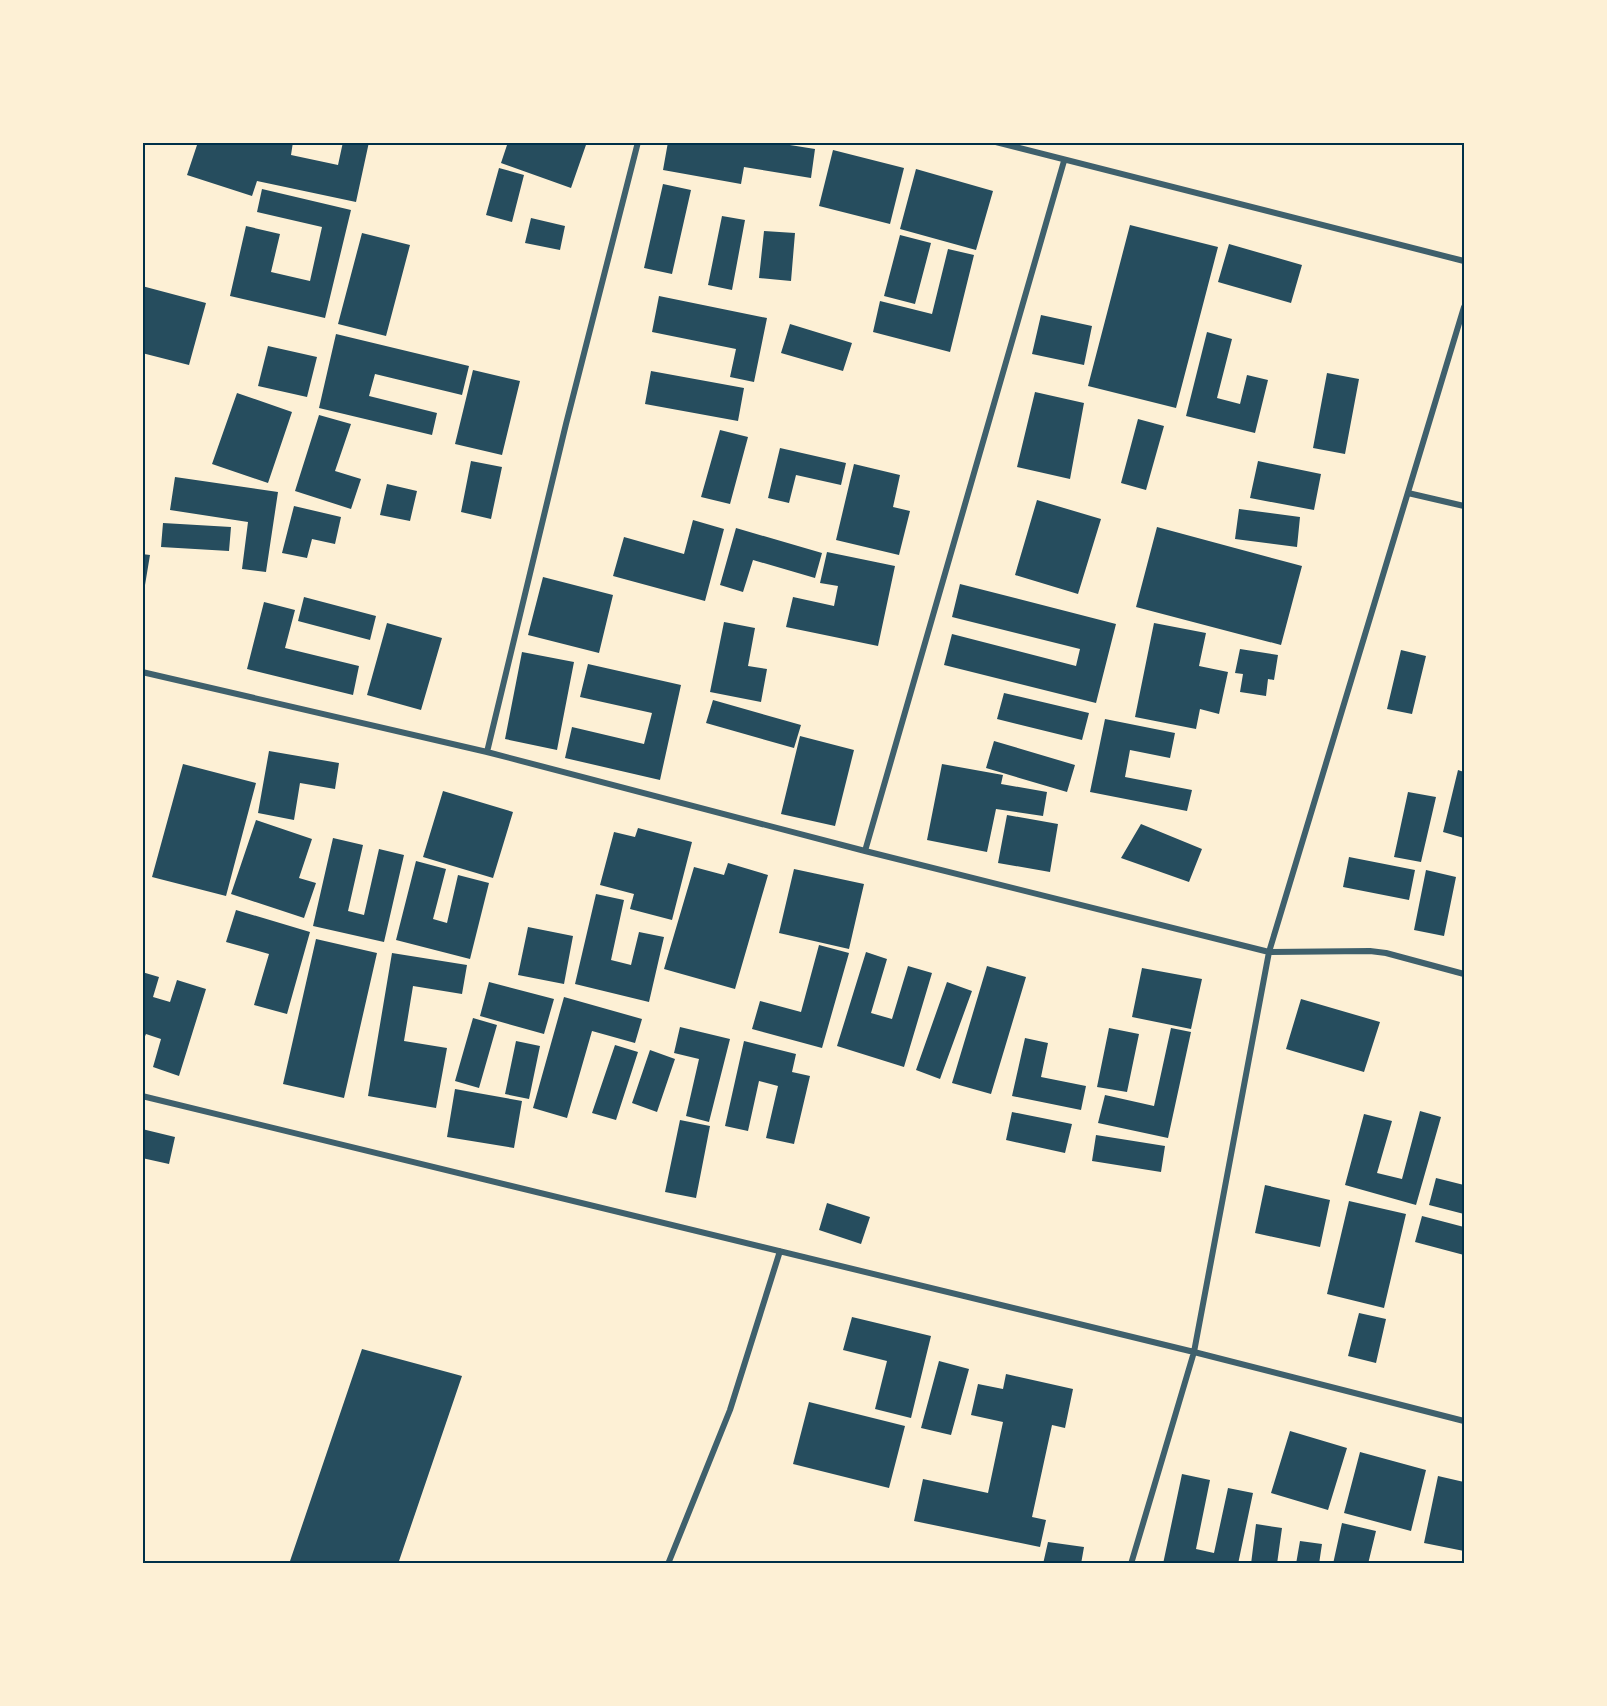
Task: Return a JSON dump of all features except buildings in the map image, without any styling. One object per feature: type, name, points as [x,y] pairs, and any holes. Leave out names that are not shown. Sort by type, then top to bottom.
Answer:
[{"type":"street","points":[[487,752],[566,424],[638,142]]},
{"type":"street","points":[[996,142],[1464,261]]},
{"type":"street","points":[[866,851],[1064,161]]},
{"type":"street","points":[[1131,1563],[1194,1352],[1269,952],[1464,307]]},
{"type":"street","points":[[1408,493],[1464,506]]},
{"type":"street","points":[[142,672],[487,752],[866,851],[1269,952],[1370,951],[1386,953],[1464,974]]},
{"type":"street","points":[[142,1096],[1194,1352],[1464,1421]]},
{"type":"street","points":[[669,1563],[730,1410],[780,1251]]}]
